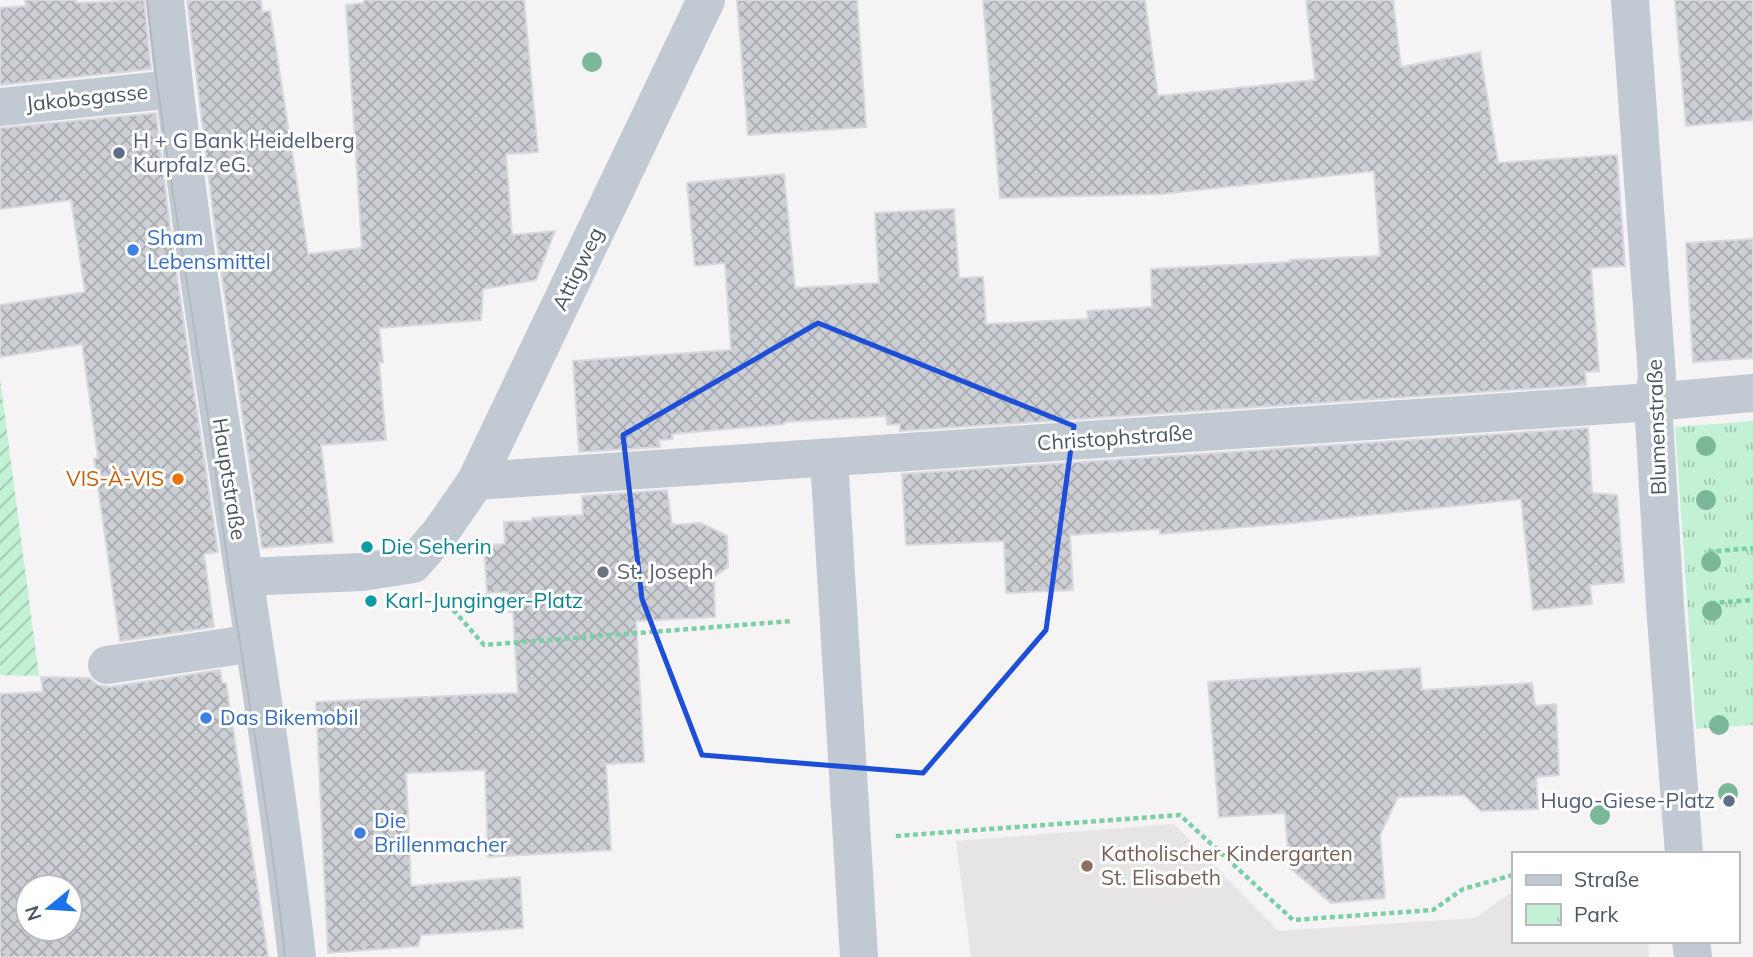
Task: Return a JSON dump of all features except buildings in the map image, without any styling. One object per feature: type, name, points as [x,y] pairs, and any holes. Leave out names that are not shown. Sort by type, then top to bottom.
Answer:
[{"type":"street","name":"Hauptstraße","points":[[165,0],[195,254],[254,643],[297,957]]},
{"type":"street","name":"Attigweg","points":[[413,564],[440,533],[476,481],[706,0]]},
{"type":"street","name":"Blumenstraße","points":[[1630,0],[1657,376],[1653,402],[1665,606],[1684,852]]},
{"type":"street","name":"Jakobsgasse","points":[[0,107],[174,89]]},
{"type":"street","name":"Christophstraße","points":[[476,481],[1653,402],[1753,393]]},
{"type":"street","points":[[829,458],[859,957]]},
{"type":"street","points":[[244,577],[362,572],[413,564]]},
{"type":"street","points":[[107,666],[254,643]]},
{"type":"path","points":[[413,564],[484,645],[838,618]]},
{"type":"path","points":[[852,840],[1180,815],[1293,920],[1433,909],[1463,889],[1512,875]]},
{"type":"highlighted area","points":[[818,323],[1074,426],[1046,630],[923,773],[702,755],[642,599],[623,435]]},
{"type":"shaded area","name":"Katholischer Kindergarten St. Elisabeth","points":[[1174,824],[1278,931],[1475,918],[1512,892],[1512,943],[1648,943],[1649,957],[971,957],[956,841]]},
{"type":"green space","points":[[0,379],[39,676],[0,675]]},
{"type":"green space","points":[[1753,421],[1753,725],[1696,729],[1675,427]]},
{"type":"tram line","points":[[147,0],[285,957]]},
{"type":"place","name":"H + G Bank Heidelberg Kurpfalz eG.","points":[[119,153]]},
{"type":"place","name":"Sham Lebensmittel","points":[[133,250]]},
{"type":"place","name":"VIS-À-VIS","points":[[178,479]]},
{"type":"place","name":"Die Seherin","points":[[367,547]]},
{"type":"place","name":"St. Joseph","points":[[603,572]]},
{"type":"place","name":"Karl-Junginger-Platz","points":[[371,601]]},
{"type":"place","name":"Das Bikemobil","points":[[206,718]]},
{"type":"place","name":"Hugo-Giese-Platz","points":[[1729,801]]},
{"type":"place","name":"Die Brillenmacher","points":[[360,833]]},
{"type":"place","name":"Katholischer Kindergarten St. Elisabeth","points":[[1087,866]]}]
